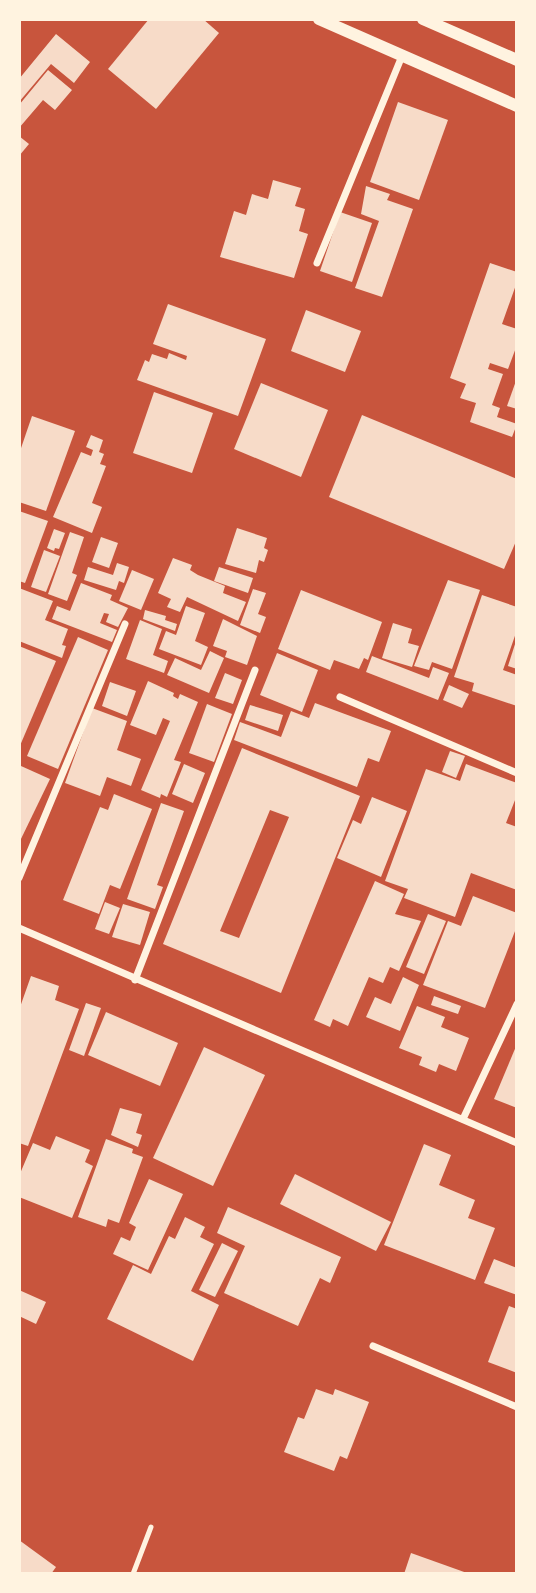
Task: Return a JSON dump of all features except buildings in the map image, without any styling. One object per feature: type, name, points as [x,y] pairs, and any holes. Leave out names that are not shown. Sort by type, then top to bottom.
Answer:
[{"type":"street","points":[[319,19],[517,106]]},
{"type":"street","points":[[423,19],[517,60]]},
{"type":"street","points":[[317,262],[402,56]]},
{"type":"street","points":[[19,878],[125,624]]},
{"type":"street","points":[[135,980],[255,670]]},
{"type":"street","points":[[340,697],[517,773]]},
{"type":"street","points":[[19,928],[517,1143]]},
{"type":"street","points":[[463,1119],[517,1004]]},
{"type":"street","points":[[373,1346],[517,1407]]},
{"type":"lane","points":[[133,1574],[151,1527]]}]
